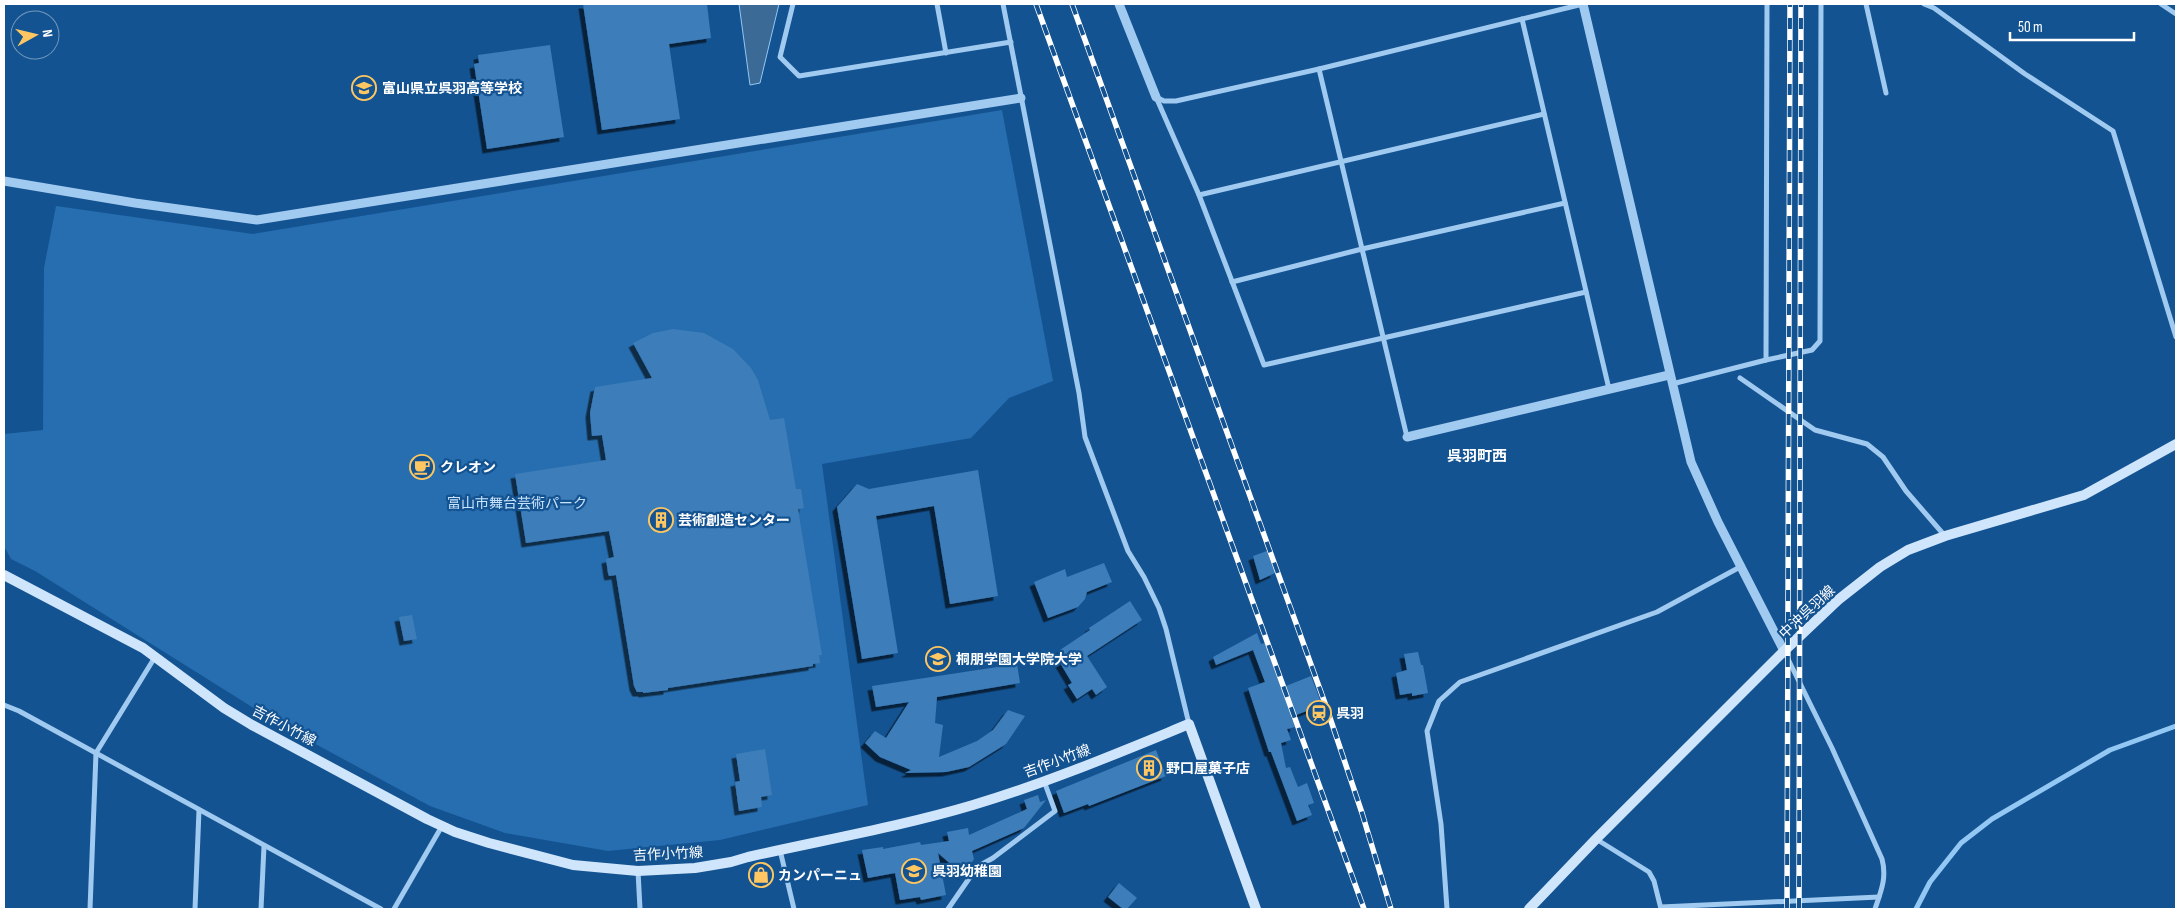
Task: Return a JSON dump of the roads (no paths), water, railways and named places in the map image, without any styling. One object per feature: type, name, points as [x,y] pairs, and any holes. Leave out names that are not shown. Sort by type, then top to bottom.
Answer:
[{"type":"main road","name":"中沖呉羽線","points":[[1530,909],[1596,839],[1784,652],[1838,600],[1880,567],[1908,550],[1946,536],[2084,495],[2176,444]]},
{"type":"main road","name":"吉作小竹線","points":[[4,575],[143,648],[224,708],[252,725],[442,826],[489,843],[573,864],[638,871],[695,868],[731,862],[867,832],[930,817],[1044,781],[1189,724]]},
{"type":"main road","points":[[1189,724],[1256,909]]},
{"type":"street","points":[[793,4],[780,57],[799,76],[1010,42]]},
{"type":"street","points":[[937,4],[946,53]]},
{"type":"street","points":[[1003,4],[1079,393],[1085,437],[1128,551],[1144,577],[1158,608],[1189,724]]},
{"type":"street","points":[[1119,4],[1156,97],[1200,195],[1264,365],[1586,292]]},
{"type":"street","points":[[1156,97],[1164,101],[1176,101],[1583,4],[1670,380],[1691,462],[1740,567],[1832,748],[1882,858],[1886,871],[1875,909]]},
{"type":"street","points":[[1766,360],[1767,4]]},
{"type":"street","points":[[1319,68],[1407,437],[1609,389],[1670,380],[1812,350],[1820,342],[1821,4]]},
{"type":"street","points":[[1866,4],[1886,93]]},
{"type":"street","points":[[1924,4],[1934,8],[2025,74],[2113,131],[2176,337]]},
{"type":"street","points":[[2161,4],[2176,14]]},
{"type":"street","points":[[1522,19],[1609,389]]},
{"type":"street","points":[[4,181],[135,203],[257,220],[1021,98]]},
{"type":"street","points":[[1200,195],[1341,160],[1544,114]]},
{"type":"street","points":[[1232,282],[1362,249],[1565,203]]},
{"type":"street","points":[[1740,378],[1815,430],[1867,444],[1883,457],[1906,491],[1946,536]]},
{"type":"street","points":[[1448,909],[1441,824],[1427,731],[1439,701],[1460,682],[1657,612],[1740,567]]},
{"type":"street","points":[[90,909],[96,753],[155,657]]},
{"type":"street","points":[[4,705],[19,711],[380,909]]},
{"type":"street","points":[[948,909],[978,867],[993,858],[1055,811],[1044,781]]},
{"type":"street","points":[[196,909],[199,810]]},
{"type":"street","points":[[394,909],[442,826]]},
{"type":"street","points":[[1596,839],[1649,872],[1654,881],[1661,908],[1879,897]]},
{"type":"street","points":[[261,909],[264,846]]},
{"type":"street","points":[[780,850],[794,909]]},
{"type":"street","points":[[638,871],[640,909]]},
{"type":"waterway","points":[[1916,909],[1930,882],[1961,843],[1992,819],[2110,750],[2176,726]]},
{"type":"railway","points":[[1036,4],[1364,909]]},
{"type":"railway","points":[[1072,4],[1326,706],[1362,813],[1391,909]]},
{"type":"railway","points":[[1787,909],[1790,4]]},
{"type":"railway","points":[[1799,909],[1801,4]]},
{"type":"place","name":"富山県立呉羽高等学校","points":[[364,88]]},
{"type":"place","name":"クレオン","points":[[422,467]]},
{"type":"place","name":"芸術創造センター","points":[[661,520]]},
{"type":"place","name":"桐朋学園大学院大学","points":[[938,659]]},
{"type":"place","name":"呉羽","points":[[1319,713]]},
{"type":"place","name":"野口屋菓子店","points":[[1149,768]]},
{"type":"place","name":"呉羽幼稚園","points":[[914,871]]},
{"type":"place","name":"カンパーニュ","points":[[761,875]]},
{"type":"district","name":"呉羽町西","points":[[1477,456]]},
{"type":"park label","name":"富山市舞台芸術パーク","points":[[517,503]]}]
